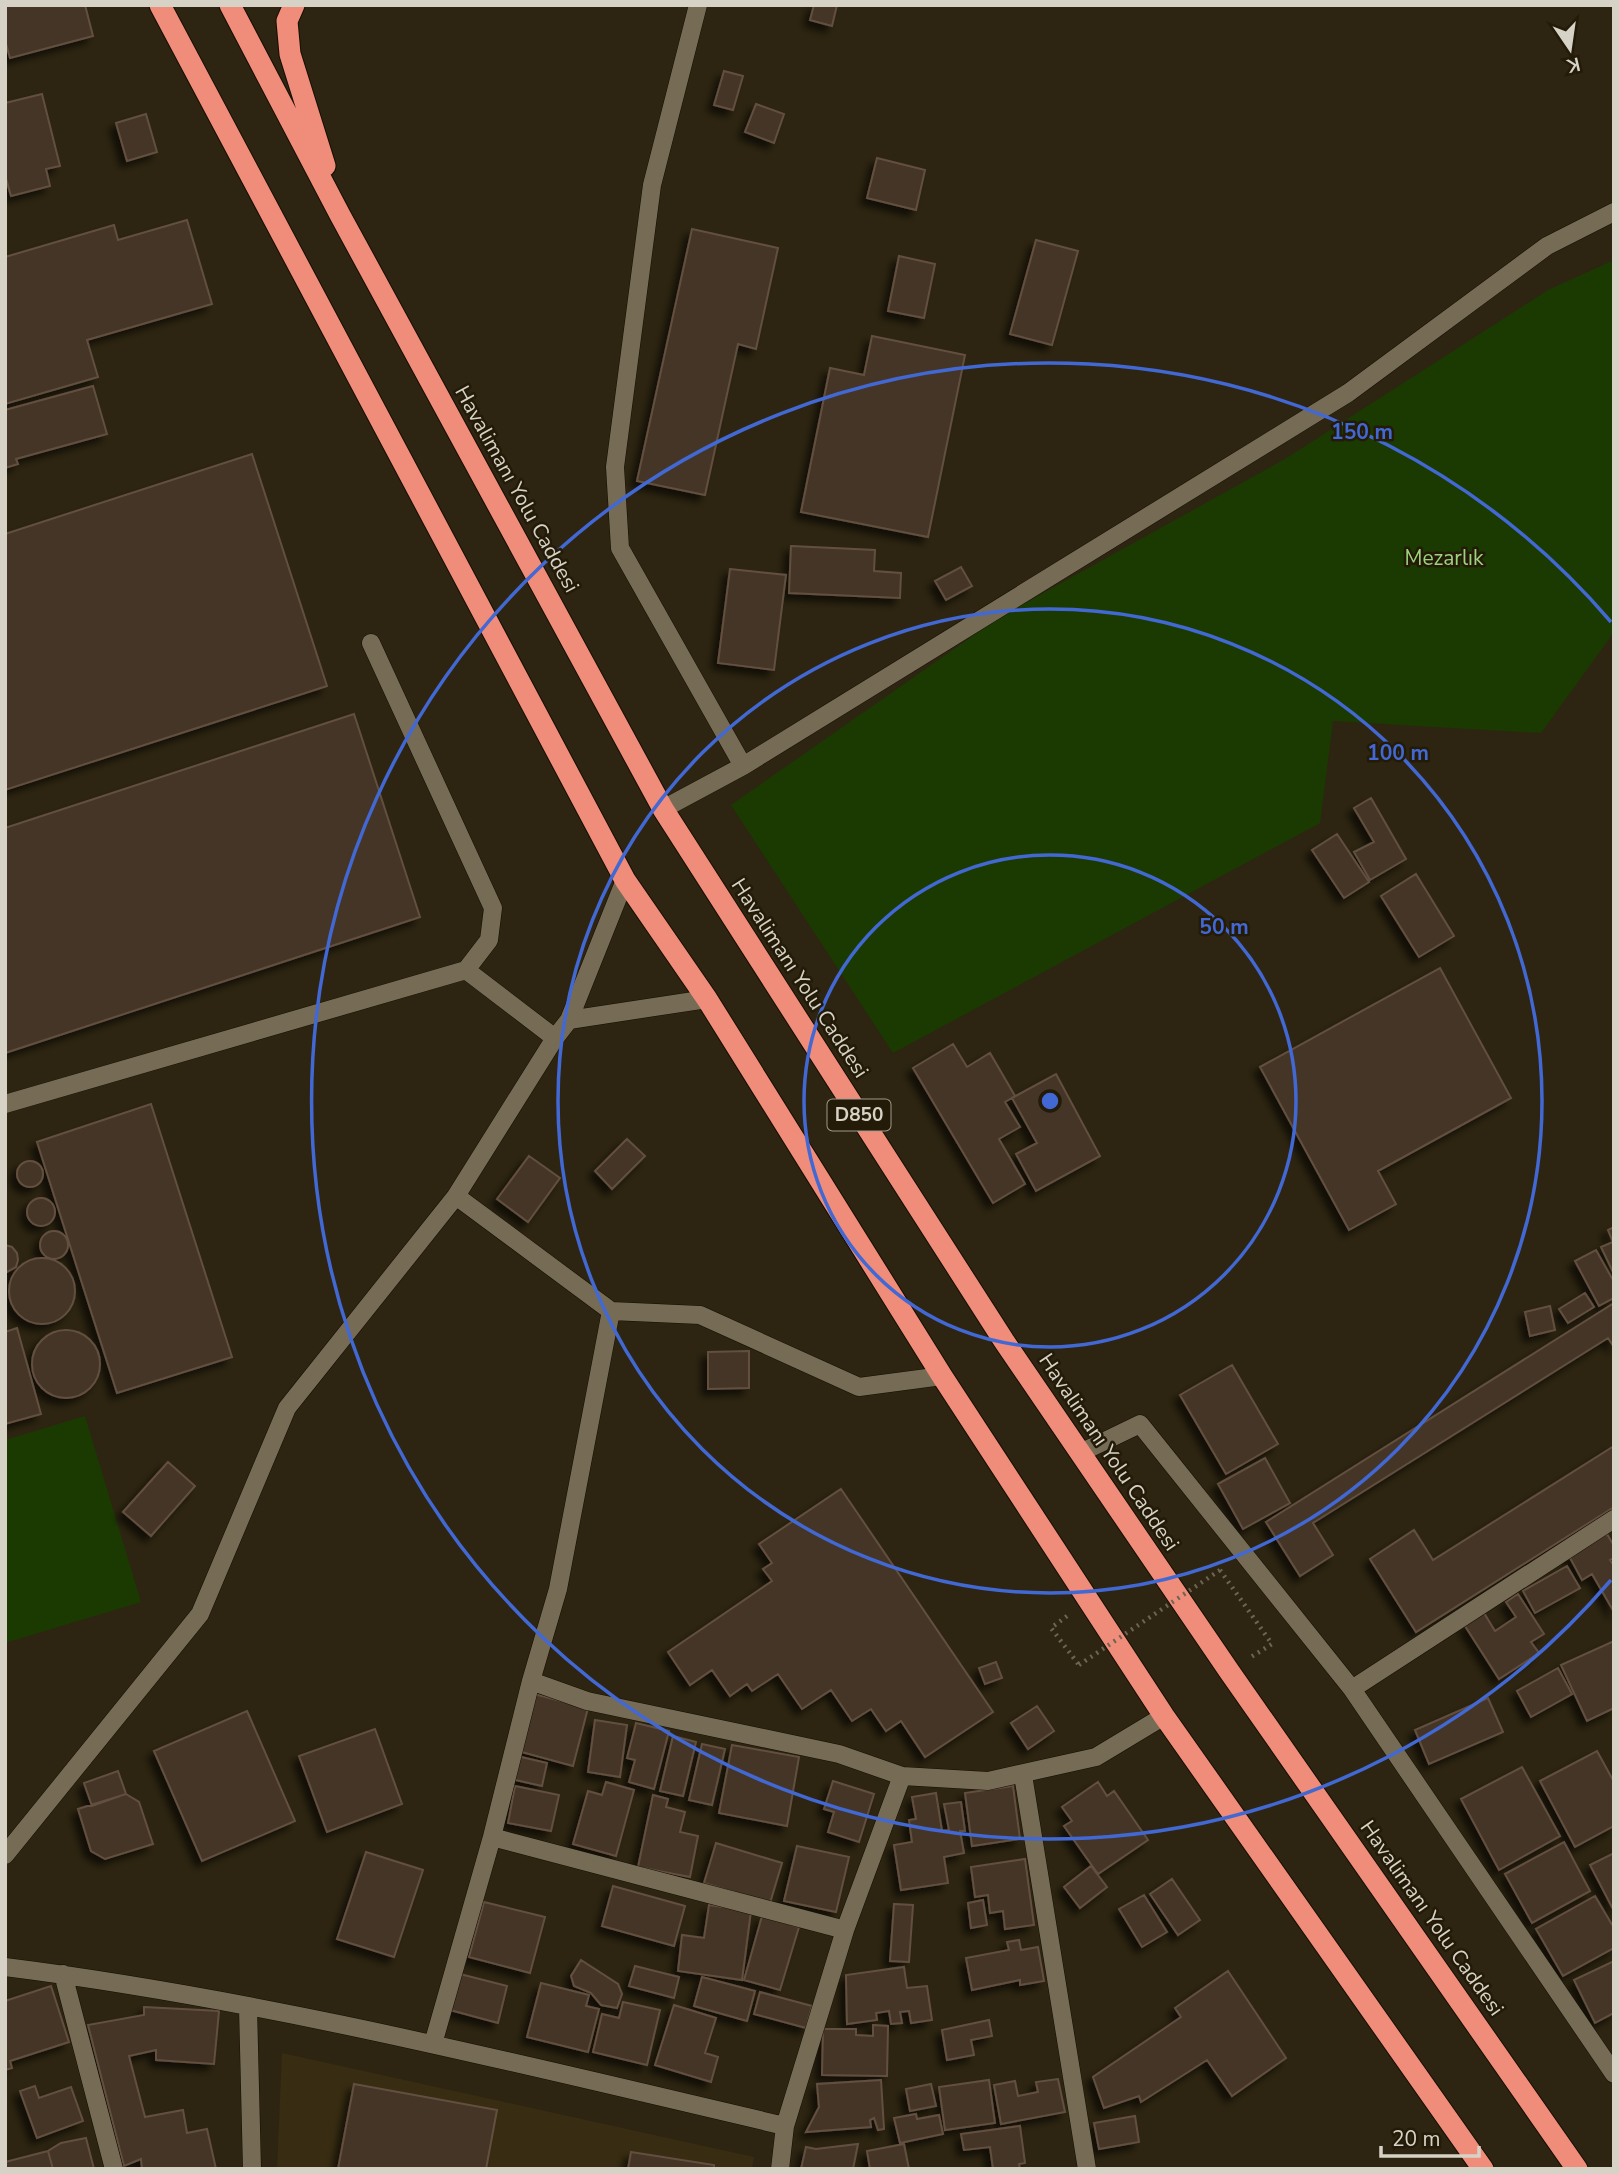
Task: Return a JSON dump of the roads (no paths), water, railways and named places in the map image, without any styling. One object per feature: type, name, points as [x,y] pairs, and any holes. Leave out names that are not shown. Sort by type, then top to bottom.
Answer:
[{"type":"highway","points":[[160,5],[625,880],[707,999],[942,1376],[1164,1716],[1483,2169]]},
{"type":"highway","name":"Havalimanı Yolu Caddesi","points":[[229,5],[663,809],[1004,1341],[1577,2169]]},
{"type":"highway","points":[[294,5],[287,21],[290,54],[340,215]]},
{"type":"street","points":[[698,5],[652,185],[615,467],[620,548],[743,766]]},
{"type":"street","points":[[663,809],[743,766],[1348,393],[1546,246],[1614,212]]},
{"type":"street","points":[[5,1104],[466,970],[489,940],[493,908],[371,643]]},
{"type":"street","points":[[5,1854],[200,1614],[287,1408],[456,1196],[569,1020],[625,880]]},
{"type":"street","points":[[466,970],[555,1038]]},
{"type":"street","points":[[569,1020],[707,999]]},
{"type":"street","points":[[456,1196],[611,1311],[700,1315],[859,1387],[942,1376]]},
{"type":"street","points":[[433,2044],[492,1837],[530,1681],[558,1589],[611,1311]]},
{"type":"street","points":[[1080,1453],[1140,1424],[1352,1689],[1614,2074]]},
{"type":"street","points":[[1352,1689],[1614,1519]]},
{"type":"street","points":[[530,1681],[587,1701],[839,1754],[902,1776],[988,1781],[1096,1757],[1164,1716]]},
{"type":"street","points":[[1023,1775],[1087,2169]]},
{"type":"street","points":[[780,2169],[785,2126],[845,1930],[902,1776]]},
{"type":"street","points":[[492,1837],[845,1930]]},
{"type":"street","points":[[5,1967],[63,1974],[248,2007],[433,2044],[785,2126]]},
{"type":"street","points":[[63,1974],[114,2169]]},
{"type":"street","points":[[248,2007],[252,2169]]},
{"type":"park label","name":"Mezarlık","points":[[1444,558]]}]
